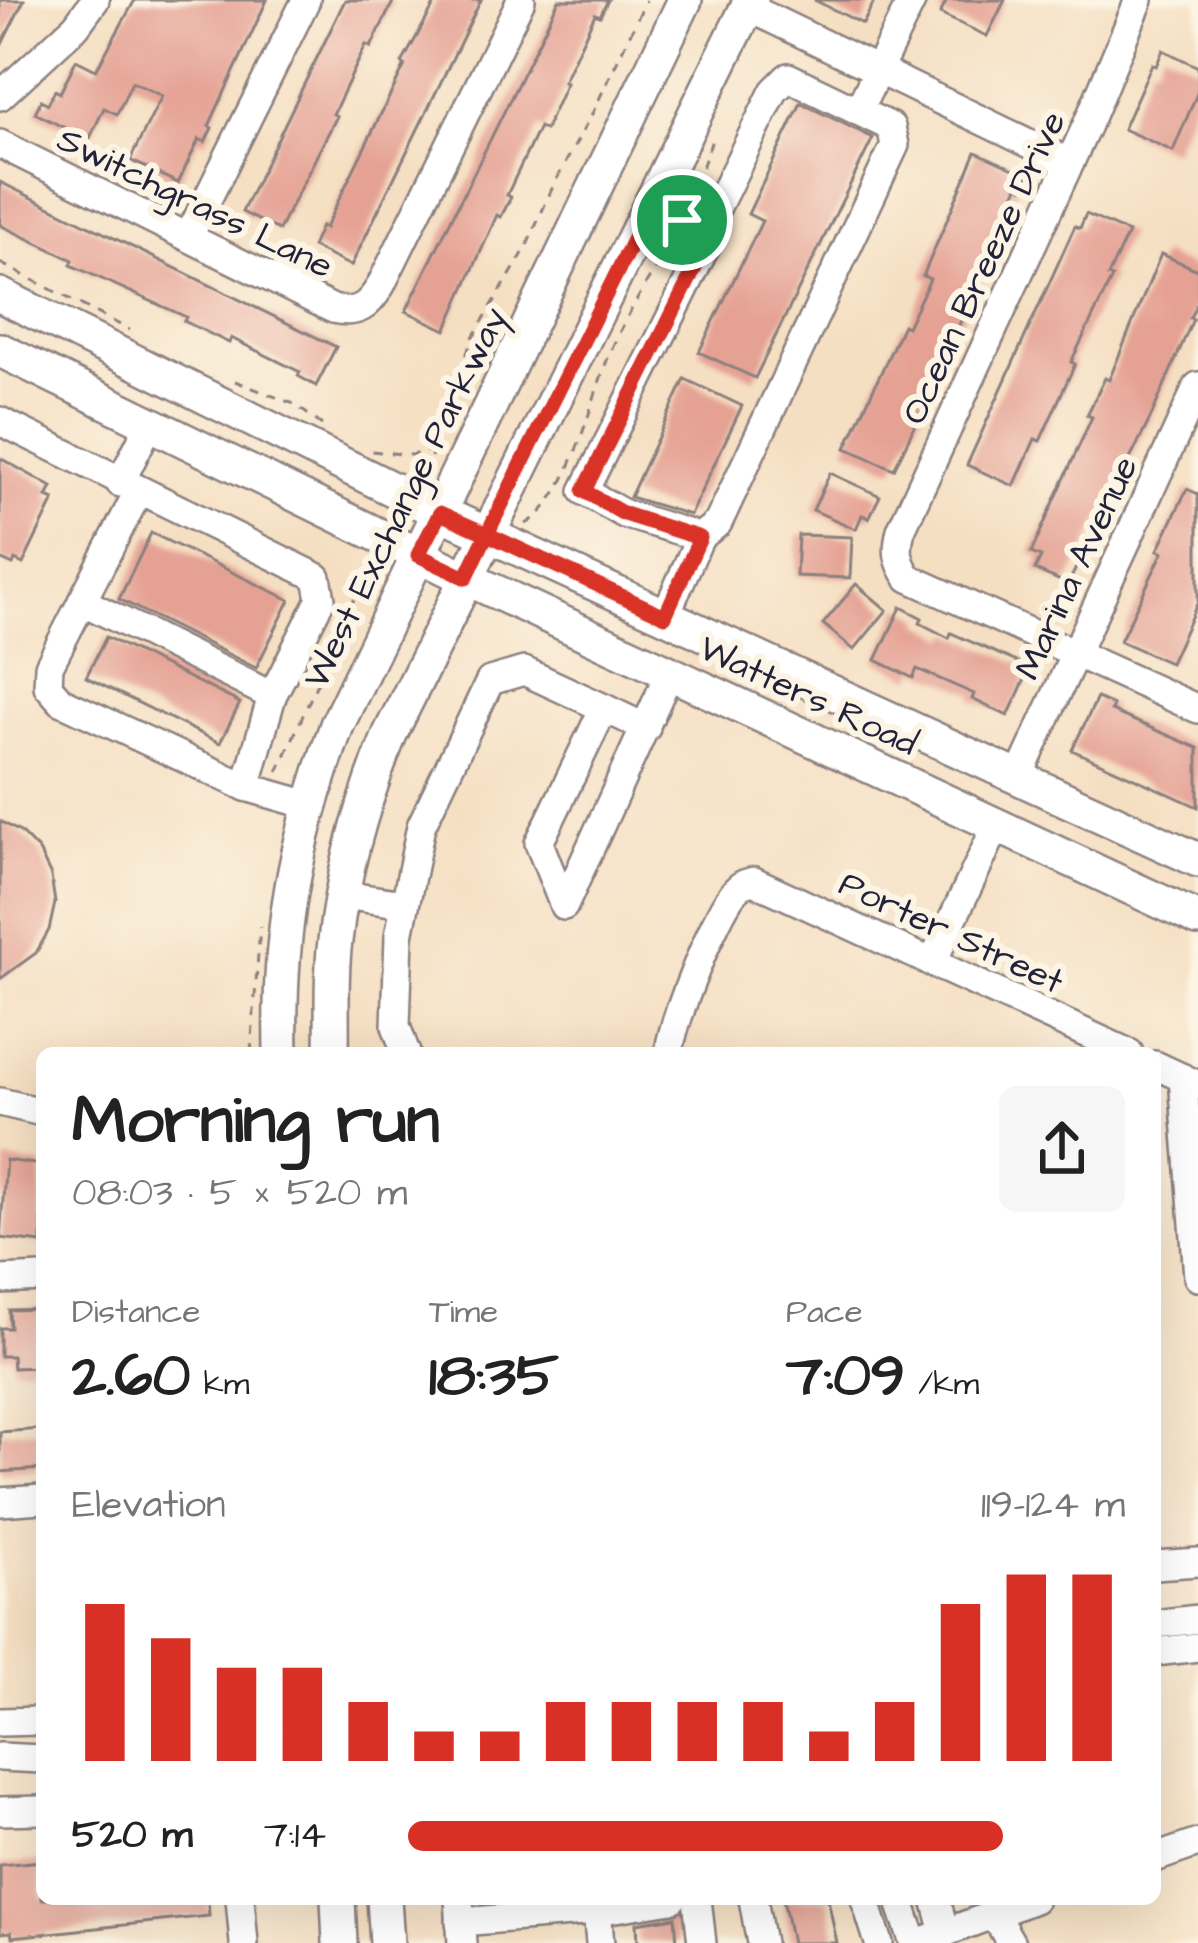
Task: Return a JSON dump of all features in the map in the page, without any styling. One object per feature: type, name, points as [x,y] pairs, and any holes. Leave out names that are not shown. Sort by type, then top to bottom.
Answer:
[{"type":"main road","name":"West Exchange Parkway","points":[[281,1047],[280,958],[300,836],[337,725],[685,0]]},
{"type":"main road","points":[[332,1047],[334,945],[369,786],[390,734],[652,202],[743,2]]},
{"type":"main road","name":"Watters Road","points":[[0,295],[440,513],[1198,860]]},
{"type":"main road","name":"Watters Road","points":[[0,350],[466,578],[1198,919]]},
{"type":"main road","points":[[338,1905],[340,1943]]},
{"type":"main road","points":[[384,1905],[387,1943]]},
{"type":"street","points":[[0,96],[76,26],[95,0]]},
{"type":"street","points":[[189,236],[306,0]]},
{"type":"street","name":"Switchgrass Lane","points":[[0,144],[333,309],[361,310],[381,285],[521,0]]},
{"type":"street","points":[[859,110],[912,0]]},
{"type":"street","name":"Ocean Breeze Drive","points":[[1075,653],[909,578],[897,549],[901,530],[1070,164],[1139,0]]},
{"type":"street","points":[[743,2],[1070,164]]},
{"type":"street","points":[[665,616],[700,538],[718,523],[895,145],[891,128],[788,77],[774,91],[693,226]]},
{"type":"street","points":[[652,202],[693,226],[706,246],[584,491],[624,514],[700,538]]},
{"type":"street","name":"Marina Avenue","points":[[1018,778],[1198,386]]},
{"type":"street","points":[[0,421],[317,577],[321,599],[272,696],[246,787]]},
{"type":"street","points":[[149,423],[129,487],[82,601],[49,666],[48,686],[61,701],[246,787],[310,805]]},
{"type":"street","points":[[82,601],[272,696]]},
{"type":"street","points":[[1075,653],[1198,709]]},
{"type":"street","points":[[404,1047],[396,1026],[399,935],[421,826],[490,681],[524,671],[646,728]]},
{"type":"street","points":[[604,708],[539,843],[564,906],[670,672]]},
{"type":"street","points":[[933,961],[997,825]]},
{"type":"street","name":"Porter Street","points":[[670,1047],[677,1014],[729,900],[743,884],[766,884],[933,961],[1083,1044]]},
{"type":"street","points":[[342,895],[405,904]]},
{"type":"street","points":[[1161,1068],[1190,1082],[1198,1277]]},
{"type":"street","points":[[0,1102],[36,1111]]},
{"type":"street","points":[[0,1280],[36,1278]]},
{"type":"street","points":[[0,1502],[36,1499]]},
{"type":"street","points":[[1161,1565],[1198,1562]]},
{"type":"street","points":[[1161,1623],[1198,1619]]},
{"type":"street","points":[[1161,1651],[1198,1647]]},
{"type":"street","points":[[0,1722],[36,1721]]},
{"type":"street","points":[[0,1757],[36,1759]]},
{"type":"street","points":[[0,1811],[36,1810]]},
{"type":"street","points":[[1161,1856],[1198,1844]]},
{"type":"street","points":[[241,1905],[244,1943]]},
{"type":"street","points":[[460,1921],[546,1907],[597,1905],[600,1943]]},
{"type":"street","points":[[698,1905],[702,1943]]},
{"type":"street","points":[[754,1905],[761,1943]]},
{"type":"street","points":[[868,1905],[879,1943]]},
{"type":"street","points":[[901,1905],[916,1943],[1018,1905]]},
{"type":"street","points":[[938,1905],[946,1933]]},
{"type":"street","points":[[994,1914],[1011,1943]]},
{"type":"path","points":[[425,475],[472,338],[525,250],[646,0]]},
{"type":"path","points":[[524,525],[537,518],[574,456],[606,362],[693,226],[718,124]]},
{"type":"path","points":[[0,263],[135,333]]},
{"type":"path","points":[[221,377],[294,404],[330,432]]},
{"type":"path","points":[[358,447],[411,454],[436,450]]},
{"type":"path","points":[[304,705],[358,590],[381,566]]},
{"type":"building","points":[[0,0],[24,0],[0,48]]},
{"type":"building","points":[[135,0],[267,0],[212,128],[205,142],[199,139],[178,183],[130,160],[162,96],[132,82],[117,114],[104,108],[89,140],[35,113],[41,100],[48,104],[55,90],[60,93],[76,60],[96,70]]},
{"type":"building","points":[[345,0],[394,0],[371,47],[366,45],[333,114],[337,116],[279,230],[242,212]]},
{"type":"building","points":[[437,0],[481,0],[351,266],[312,247]]},
{"type":"building","points":[[559,0],[608,0],[600,16],[595,14],[545,130],[539,127],[507,195],[511,197],[501,217],[497,215],[446,330],[406,311]]},
{"type":"building","points":[[814,0],[875,0],[863,24]]},
{"type":"building","points":[[947,0],[1005,0],[987,36],[940,14]]},
{"type":"building","points":[[1163,50],[1198,67],[1198,91],[1173,151],[1123,129]]},
{"type":"building","points":[[801,103],[873,138],[755,378],[699,352],[762,221],[748,214]]},
{"type":"building","points":[[976,152],[1029,176],[1023,188],[1018,186],[940,370],[933,367],[923,391],[930,394],[894,469],[846,448],[903,325],[907,327],[930,279],[923,276]]},
{"type":"building","points":[[0,182],[336,347],[316,386],[298,376],[300,372],[184,321],[186,317],[71,265],[73,260],[0,225]]},
{"type":"building","points":[[1086,214],[1128,233],[1071,362],[1075,364],[1014,486],[967,465],[1075,226],[1080,228]]},
{"type":"building","points":[[1161,254],[1198,270],[1193,319],[1150,419],[1068,584],[1035,570],[1041,557],[1031,553],[1092,417],[1087,415],[1105,378],[1109,380]]},
{"type":"building","points":[[685,379],[742,406],[690,515],[630,497]]},
{"type":"building","points":[[0,458],[52,487],[47,497],[54,500],[23,564],[0,559]]},
{"type":"building","points":[[830,473],[880,496],[869,518],[862,515],[856,529],[813,510]]},
{"type":"building","points":[[1187,489],[1198,494],[1198,602],[1170,663],[1120,641]]},
{"type":"building","points":[[151,533],[290,600],[256,668],[119,599]]},
{"type":"building","points":[[798,535],[852,537],[850,578],[796,576]]},
{"type":"building","points":[[856,584],[887,610],[854,650],[823,624]]},
{"type":"building","points":[[901,607],[949,638],[951,633],[1030,668],[1008,716],[972,699],[974,694],[917,669],[913,678],[876,660]]},
{"type":"building","points":[[106,637],[240,703],[220,743],[86,677]]},
{"type":"building","points":[[1097,698],[1113,705],[1111,711],[1198,748],[1198,807],[1072,750]]},
{"type":"building","points":[[0,821],[39,851],[51,876],[55,903],[49,930],[36,953],[0,979]]},
{"type":"building","points":[[6,1160],[36,1164],[36,1242],[0,1238]]},
{"type":"building","points":[[36,1309],[36,1367],[13,1368],[12,1356],[0,1356],[0,1328],[10,1328],[9,1310]]},
{"type":"building","points":[[36,1429],[36,1469],[0,1472],[0,1432]]},
{"type":"building","points":[[36,1862],[36,1905],[208,1905],[209,1916],[12,1937],[11,1932],[0,1933],[0,1865]]},
{"type":"building","points":[[784,1905],[829,1905],[837,1943],[792,1943]]},
{"type":"building","points":[[675,1917],[677,1943],[638,1943],[637,1923]]},
{"type":"route","points":[[682,220],[652,202],[487,534],[440,513],[418,555],[466,578],[487,534],[665,616],[700,538],[624,514],[584,491],[706,246],[704,233],[682,220]]}]
